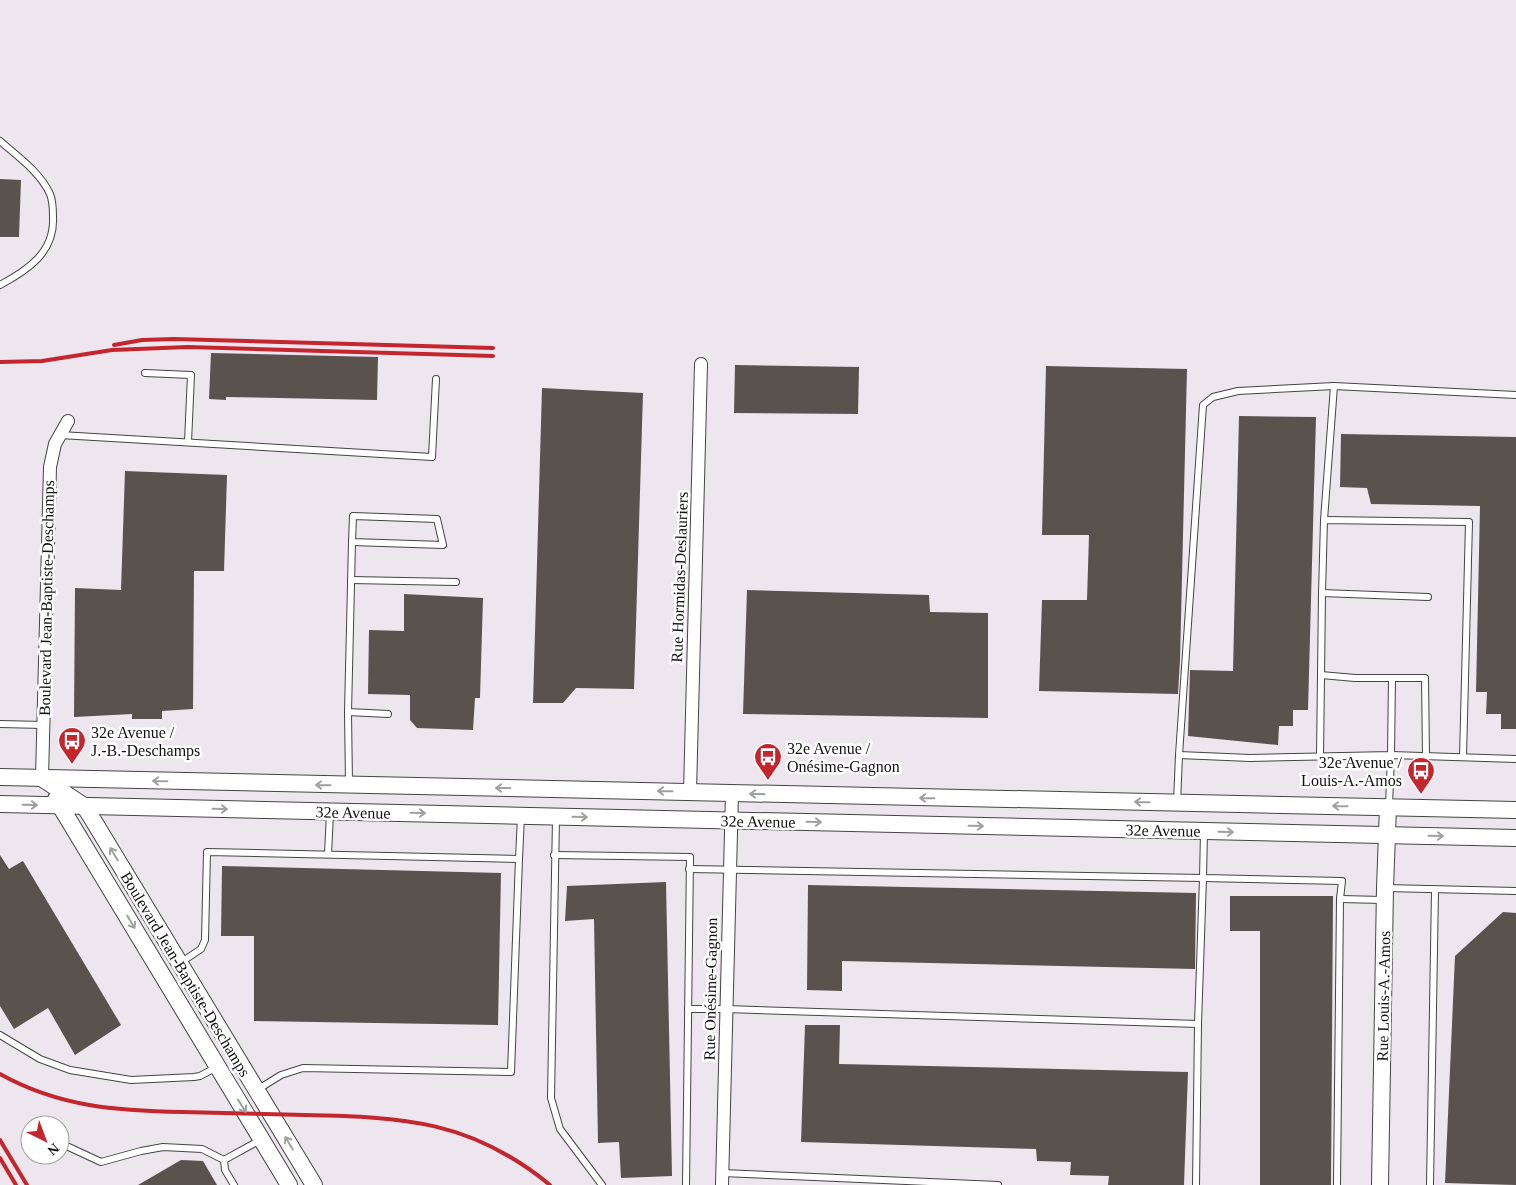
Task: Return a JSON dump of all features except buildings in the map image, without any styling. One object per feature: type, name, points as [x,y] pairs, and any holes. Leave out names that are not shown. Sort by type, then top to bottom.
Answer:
[{"type":"street","name":"Rue Hormidas-Deslauriers","points":[[690,792],[701,364]]},
{"type":"street","name":"Boulevard Jean-Baptiste-Deschamps","points":[[68,421],[59,435],[52,452],[50,467],[42,778],[289,1185]]},
{"type":"street","name":"32e Avenue","points":[[0,777],[1516,810]]},
{"type":"street","name":"Boulevard Jean-Baptiste-Deschamps","points":[[42,778],[84,806],[314,1185]]},
{"type":"street","name":"Rue Onésime-Gagnon","points":[[722,1179],[732,793]]},
{"type":"street","name":"32e Avenue","points":[[0,804],[1516,838]]},
{"type":"street","name":"Rue Louis-A.-Amos","points":[[1380,1185],[1388,807]]},
{"type":"street","points":[[228,1083],[246,1073]]},
{"type":"lane","points":[[0,141],[28,166],[49,193],[52,203],[53,220],[52,233],[47,247],[37,260],[19,275],[0,285]]},
{"type":"lane","points":[[144,373],[191,375],[188,442]]},
{"type":"lane","points":[[59,435],[432,458],[436,379]]},
{"type":"lane","points":[[1320,756],[1324,520],[1334,386]]},
{"type":"lane","points":[[1177,803],[1203,405],[1213,397],[1238,391],[1334,386],[1516,395]]},
{"type":"lane","points":[[349,786],[348,712],[351,580],[352,542],[353,516],[437,519],[443,545],[352,542]]},
{"type":"lane","points":[[1324,520],[1469,522],[1464,757]]},
{"type":"lane","points":[[351,580],[456,582]]},
{"type":"lane","points":[[1322,593],[1428,597]]},
{"type":"lane","points":[[1321,675],[1355,678],[1425,678],[1426,756]]},
{"type":"lane","points":[[1388,807],[1392,678]]},
{"type":"lane","points":[[348,712],[388,714]]},
{"type":"lane","points":[[0,724],[43,725]]},
{"type":"lane","points":[[1179,754],[1250,758],[1391,755],[1516,759]]},
{"type":"lane","points":[[328,854],[330,812]]},
{"type":"lane","points":[[257,1090],[281,1075],[303,1068],[511,1072],[521,815]]},
{"type":"lane","points":[[556,816],[551,1098],[560,1129],[602,1185]]},
{"type":"lane","points":[[1196,1185],[1198,1024],[1204,831]]},
{"type":"lane","points":[[180,963],[201,949],[206,940],[207,852],[519,859]]},
{"type":"lane","points":[[554,855],[690,857],[686,1185]]},
{"type":"lane","points":[[689,869],[1342,881],[1340,899],[1337,1185]]},
{"type":"lane","points":[[1340,899],[1435,890],[1516,891]]},
{"type":"lane","points":[[1430,1185],[1435,890]]},
{"type":"lane","points":[[688,1009],[1198,1024]]},
{"type":"lane","points":[[0,1035],[40,1059],[70,1070],[131,1080],[194,1078],[218,1067]]},
{"type":"lane","points":[[224,1160],[262,1139]]},
{"type":"lane","points":[[70,1148],[101,1162],[163,1147],[202,1149],[224,1160]]},
{"type":"lane","points":[[224,1160],[225,1170],[234,1185]]},
{"type":"lane","points":[[722,1179],[998,1185]]},
{"type":"shaded area","points":[[0,0],[1516,0],[1516,1185],[0,1185]]},
{"type":"railway","points":[[114,345],[142,340],[174,339],[493,348]]},
{"type":"railway","points":[[0,362],[42,361],[112,350],[188,347],[493,356]]},
{"type":"railway","points":[[0,1074],[44,1094],[89,1105],[112,1108],[340,1116],[405,1121],[435,1126],[464,1135],[492,1147],[521,1163],[550,1185]]},
{"type":"railway","points":[[0,1140],[27,1185]]},
{"type":"railway","points":[[0,1158],[16,1185]]},
{"type":"place","name":"32e Avenue / J.-B.-Deschamps","points":[[72,765]]},
{"type":"place","name":"32e Avenue / Onésime-Gagnon","points":[[768,781]]},
{"type":"place","name":"32e Avenue / Louis-A.-Amos","points":[[1421,795]]}]
